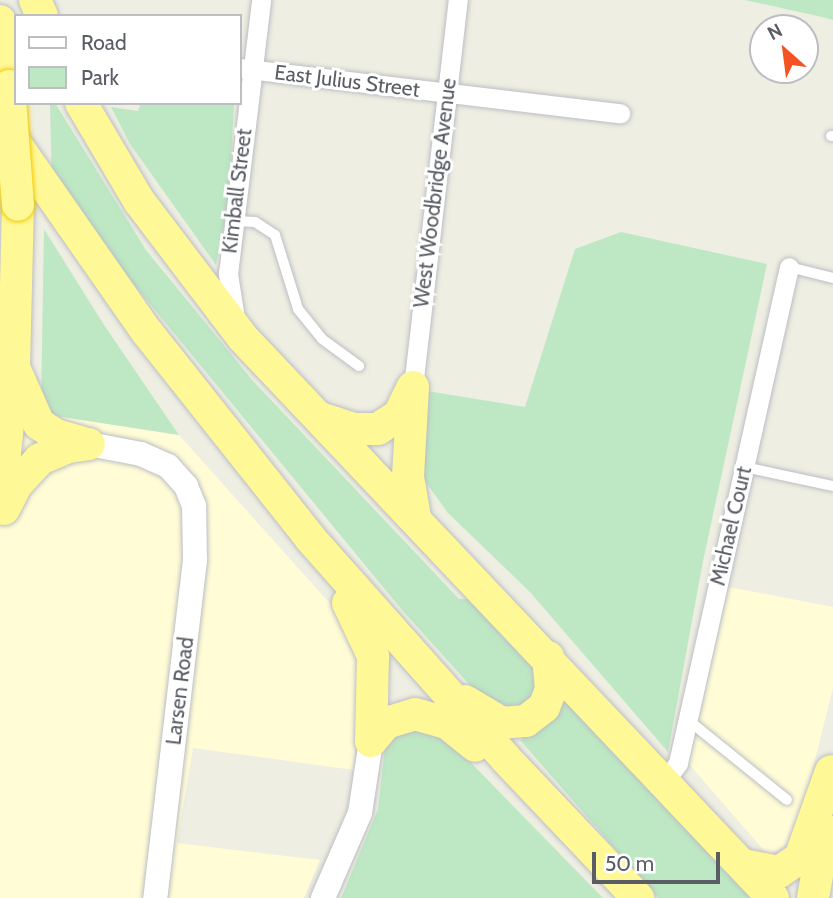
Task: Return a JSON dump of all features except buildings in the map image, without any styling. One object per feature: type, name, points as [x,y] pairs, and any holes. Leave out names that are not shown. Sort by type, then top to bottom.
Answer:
[{"type":"highway","points":[[0,21],[9,86],[18,205],[14,367],[0,501]]},
{"type":"highway","points":[[82,105],[139,201],[243,338],[314,416],[415,517],[548,657],[773,898]]},
{"type":"highway","points":[[0,120],[155,342],[310,538],[427,673],[555,813],[638,898]]},
{"type":"highway","points":[[14,367],[39,424],[56,435],[89,444]]},
{"type":"highway","points":[[314,416],[353,429],[378,429],[400,415],[413,387]]},
{"type":"highway","points":[[413,387],[408,477],[415,517]]},
{"type":"highway","points":[[0,518],[32,465],[58,450],[89,444]]},
{"type":"highway","points":[[310,538],[371,645],[371,741]]},
{"type":"highway","points":[[427,673],[485,716],[519,723],[539,713],[548,699],[552,683],[548,657]]},
{"type":"highway","points":[[371,741],[386,723],[400,716],[437,719],[456,729],[555,813]]},
{"type":"highway","points":[[743,865],[779,872],[800,859],[832,768]]},
{"type":"highway","points":[[814,898],[832,768]]},
{"type":"street","name":"Kimball Street","points":[[243,338],[228,286],[236,220],[246,69],[261,0]]},
{"type":"street","name":"West Woodbridge Avenue","points":[[413,387],[458,0]]},
{"type":"street","name":"East Julius Street","points":[[246,69],[621,113]]},
{"type":"street","name":"Michael Court","points":[[665,781],[678,763],[789,267]]},
{"type":"street","name":"Larsen Road","points":[[89,444],[156,460],[187,486],[194,506],[196,547],[155,898]]},
{"type":"street","points":[[323,898],[360,813],[371,741]]},
{"type":"lane","points":[[236,220],[255,222],[275,235],[298,309],[322,339],[359,366]]},
{"type":"lane","points":[[789,267],[833,278]]},
{"type":"lane","points":[[744,467],[833,486]]},
{"type":"lane","points":[[688,720],[787,800]]},
{"type":"shaded area","points":[[0,377],[56,416],[179,435],[360,637],[354,770],[193,748],[177,843],[320,860],[304,898],[0,898]]},
{"type":"shaded area","points":[[729,587],[833,607],[833,688],[795,840],[768,855],[688,763]]},
{"type":"green space","points":[[745,0],[833,0],[833,20],[819,16],[819,14]]},
{"type":"green space","points":[[50,105],[56,105],[146,250],[253,381],[459,599],[476,599],[541,671],[535,700],[512,713],[487,704],[402,610],[52,185]]},
{"type":"green space","points":[[140,105],[234,105],[229,199],[216,265],[130,144],[111,107],[138,111]]},
{"type":"green space","points":[[44,229],[104,325],[179,435],[56,416],[41,406]]},
{"type":"green space","points":[[621,232],[767,264],[703,561],[668,752],[530,592],[448,513],[420,474],[427,391],[525,407],[575,249]]},
{"type":"green space","points":[[564,694],[751,898],[658,898],[520,740],[545,722]]},
{"type":"green space","points":[[403,727],[439,730],[603,898],[341,898],[378,809],[385,747]]}]
